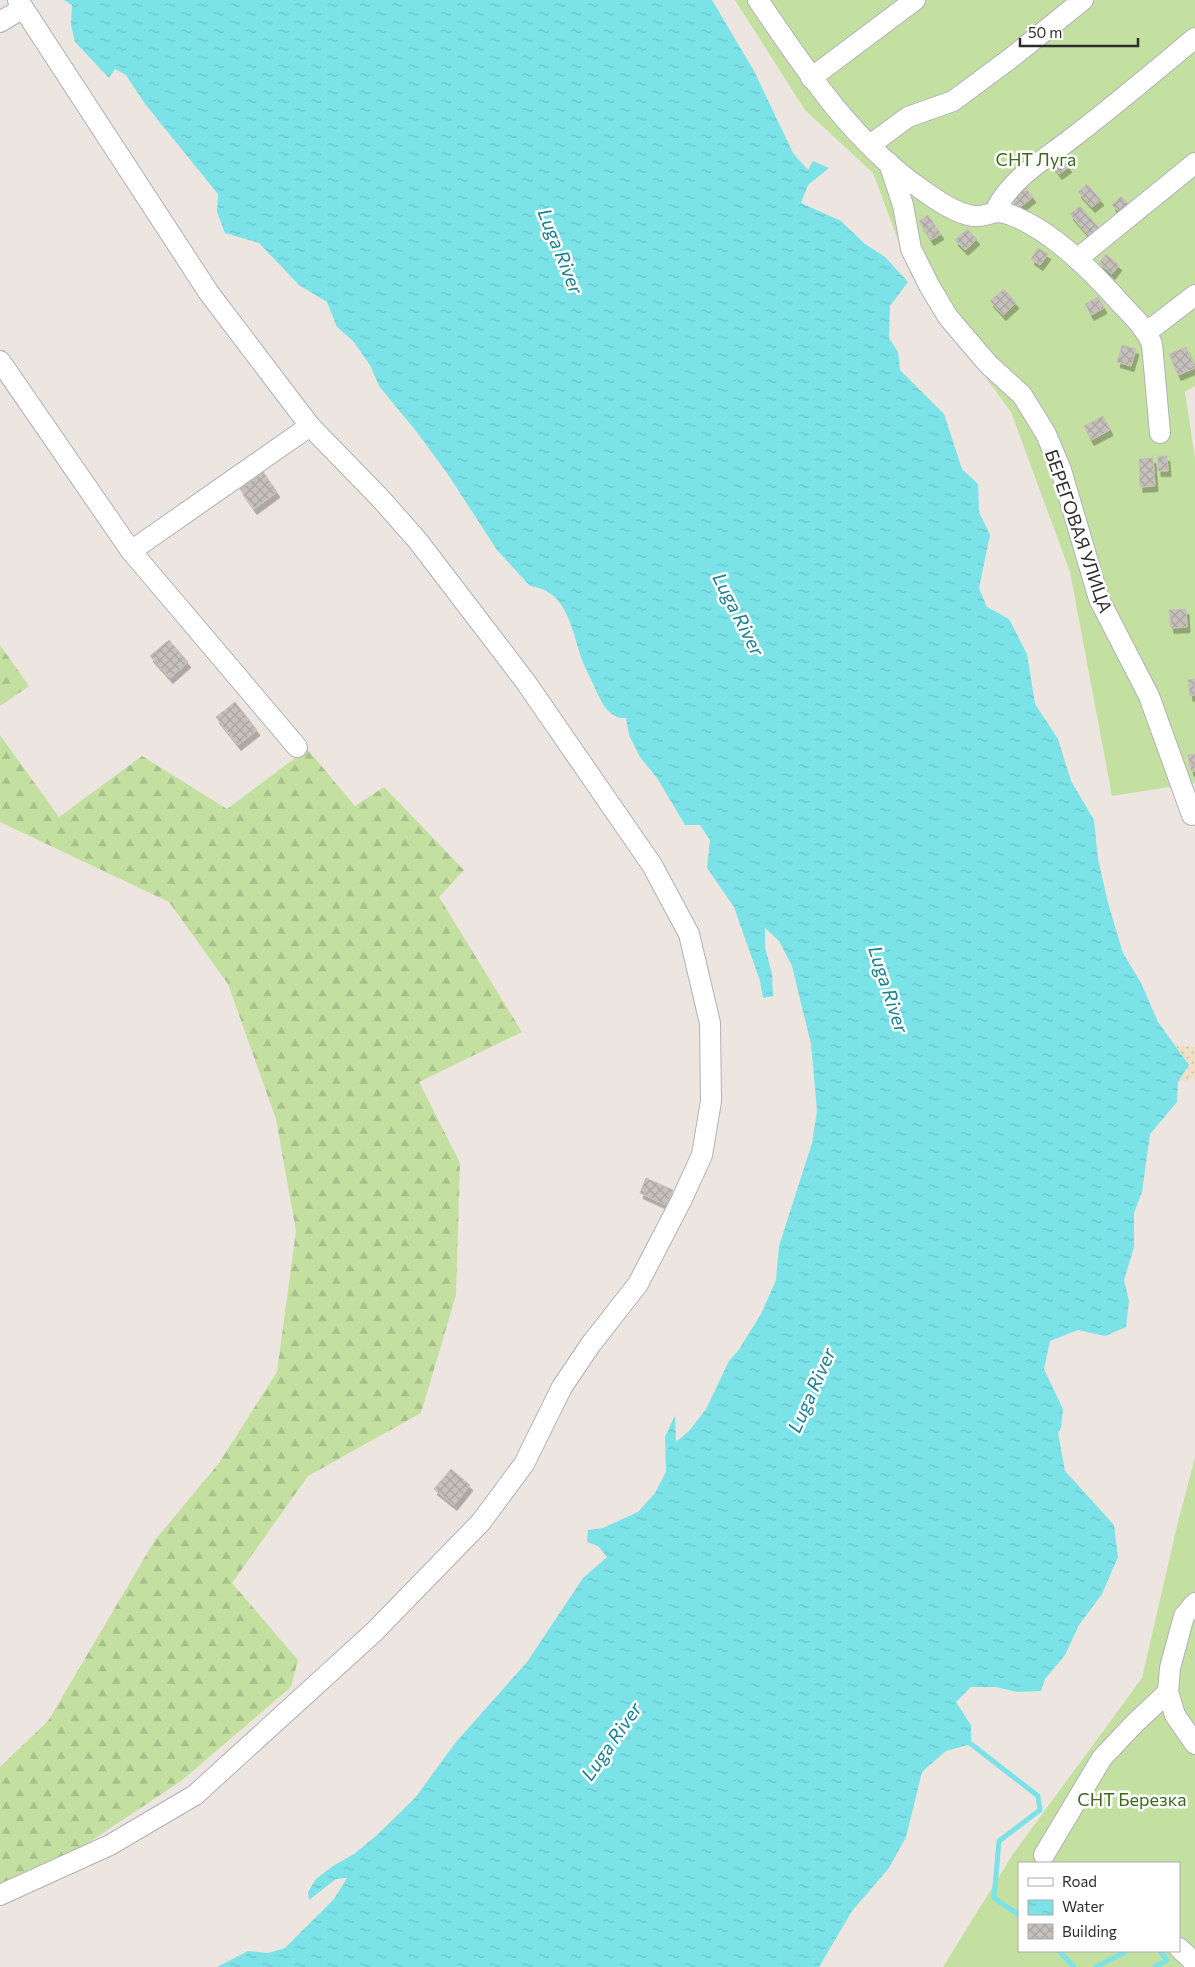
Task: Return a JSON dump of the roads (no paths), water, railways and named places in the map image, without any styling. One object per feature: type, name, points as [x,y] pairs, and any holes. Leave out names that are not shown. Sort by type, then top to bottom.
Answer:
[{"type":"street","points":[[758,0],[811,78],[842,117],[889,163],[920,188],[952,208],[972,216],[982,216],[995,211],[1011,215],[1043,232],[1100,280],[1147,332],[1152,344],[1160,433]]},
{"type":"street","points":[[811,78],[915,0]]},
{"type":"street","points":[[870,145],[908,117],[953,101],[1011,58],[1083,0]]},
{"type":"street","points":[[0,22],[20,4],[209,294],[310,426],[381,499],[436,564],[525,681],[652,865],[689,934],[710,1023],[711,1101],[702,1155],[681,1201],[638,1284],[591,1344],[562,1387],[524,1464],[481,1522],[374,1632],[195,1795],[110,1845],[0,1895]]},
{"type":"street","points":[[995,211],[1002,196],[1020,177],[1073,138],[1195,38]]},
{"type":"street","name":"БЕРЕГОВАЯ УЛИЦА","points":[[889,163],[903,205],[911,249],[930,287],[954,324],[988,364],[1022,395],[1046,434],[1061,470],[1099,599],[1149,696],[1192,815]]},
{"type":"street","points":[[1077,259],[1195,163]]},
{"type":"street","points":[[1147,332],[1195,295]]},
{"type":"street","points":[[0,361],[131,551],[297,747]]},
{"type":"street","points":[[131,551],[310,426]]},
{"type":"street","points":[[1195,1603],[1184,1616],[1170,1668],[1168,1692],[1176,1715],[1195,1744]]},
{"type":"street","points":[[1044,1855],[1102,1758],[1168,1692]]},
{"type":"street","points":[[1180,1949],[1195,1963]]},
{"type":"water","name":"Luga River","points":[[64,0],[712,0],[754,71],[793,153],[808,170],[813,161],[829,168],[808,185],[801,203],[841,221],[865,244],[885,257],[908,282],[890,306],[889,338],[898,352],[900,370],[944,414],[962,469],[978,484],[979,512],[990,535],[979,588],[987,607],[1009,619],[1027,654],[1035,704],[1058,739],[1071,781],[1094,820],[1098,859],[1108,903],[1123,953],[1141,983],[1158,1022],[1189,1065],[1178,1082],[1177,1102],[1150,1134],[1142,1192],[1134,1213],[1134,1247],[1124,1280],[1129,1301],[1126,1327],[1105,1336],[1078,1330],[1050,1341],[1044,1369],[1063,1409],[1061,1428],[1058,1433],[1065,1471],[1114,1525],[1118,1557],[1102,1594],[1079,1625],[1065,1655],[1045,1679],[1041,1691],[1017,1692],[996,1687],[971,1687],[956,1702],[971,1725],[971,1744],[946,1751],[922,1772],[906,1837],[889,1868],[852,1911],[819,1967],[217,1967],[248,1951],[268,1953],[285,1948],[334,1899],[347,1878],[336,1879],[309,1900],[308,1892],[316,1879],[333,1866],[354,1854],[377,1835],[415,1798],[456,1742],[527,1662],[583,1578],[607,1557],[598,1546],[587,1542],[588,1530],[603,1528],[638,1512],[655,1493],[666,1472],[665,1437],[675,1415],[676,1442],[690,1430],[706,1409],[729,1361],[738,1351],[761,1314],[776,1280],[779,1246],[812,1143],[817,1111],[811,1044],[792,966],[779,941],[765,928],[765,947],[772,974],[773,996],[763,998],[760,981],[734,907],[707,868],[710,840],[700,825],[685,825],[657,778],[640,757],[629,735],[626,718],[615,716],[603,704],[584,664],[571,625],[561,604],[553,595],[543,589],[530,586],[497,550],[447,473],[379,386],[370,365],[353,341],[337,327],[327,302],[299,285],[259,243],[225,233],[217,212],[218,194],[145,104],[126,75],[115,69],[109,78],[75,42],[71,25],[72,5]]},
{"type":"waterway","points":[[965,1742],[971,1744],[1038,1796],[1040,1810],[999,1841],[994,1898],[1018,1914]]},
{"type":"waterway","points":[[1060,1952],[1074,1967]]},
{"type":"waterway","points":[[1096,1967],[1125,1952]]},
{"type":"waterway","points":[[1155,1967],[1167,1960],[1161,1952]]},
{"type":"park label","name":"СНТ Луга","points":[[1036,159]]},
{"type":"park label","name":"СНТ Березка","points":[[1132,1799]]}]
